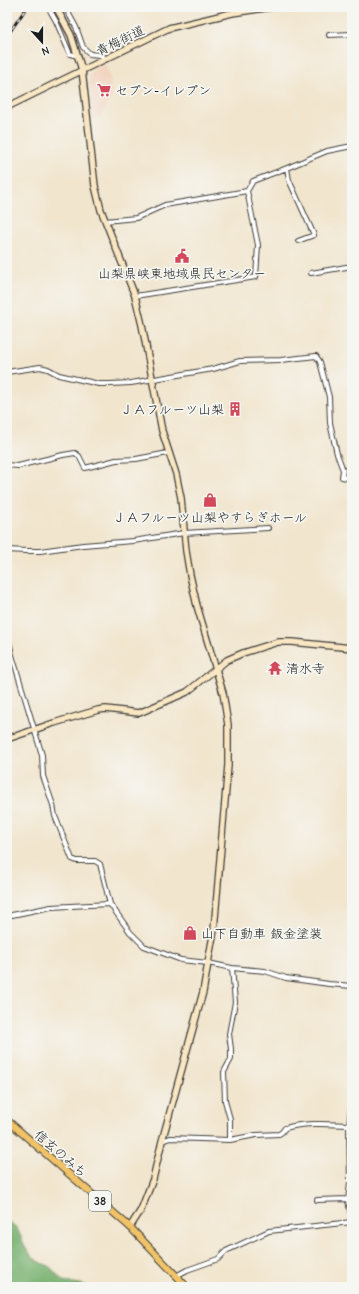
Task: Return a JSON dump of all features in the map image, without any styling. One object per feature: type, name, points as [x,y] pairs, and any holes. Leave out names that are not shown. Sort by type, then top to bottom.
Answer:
[{"type":"main road","name":"信玄のみち","points":[[7,1120],[130,1227],[187,1287]]},
{"type":"street","points":[[48,7],[56,21],[70,54],[78,56]]},
{"type":"street","points":[[56,7],[71,35],[82,70],[95,186],[100,210],[135,296],[142,324],[162,431],[176,474],[181,498],[186,551],[197,606],[224,693],[228,725],[228,764],[214,930],[203,992],[153,1179],[141,1210],[130,1227]]},
{"type":"street","points":[[65,7],[76,27],[83,47],[90,54],[100,55],[107,58]]},
{"type":"street","name":"青梅街道","points":[[7,106],[169,28],[232,13],[272,7]]},
{"type":"street","points":[[329,35],[352,34]]},
{"type":"street","points":[[135,296],[256,277],[258,245],[247,191],[253,182],[327,151],[352,146]]},
{"type":"street","points":[[287,168],[289,180],[314,234],[298,241]]},
{"type":"street","points":[[105,221],[136,218],[165,206],[247,191]]},
{"type":"street","points":[[311,273],[352,266]]},
{"type":"street","points":[[7,372],[40,367],[59,374],[99,384],[131,383],[213,370],[240,361],[281,360],[316,356],[320,362],[329,397],[330,423],[342,470],[342,477],[352,480]]},
{"type":"street","points":[[7,465],[18,466],[75,453],[79,456],[85,468],[116,460],[136,459],[168,453]]},
{"type":"street","points":[[7,550],[40,551],[184,534],[268,528]]},
{"type":"street","points":[[7,630],[12,655],[42,754],[43,776],[53,805],[55,816],[72,859],[77,861],[95,860],[100,864],[110,904],[130,932],[144,946],[181,960],[232,968],[265,971],[286,978],[352,986]]},
{"type":"street","points":[[7,739],[98,710],[106,709],[139,713],[187,692],[227,660],[242,653],[278,642],[352,648]]},
{"type":"street","points":[[7,916],[51,907],[110,904]]},
{"type":"street","points":[[230,1140],[230,1120],[225,1101],[224,1072],[230,1059],[230,1034],[235,1007],[232,968]]},
{"type":"street","points":[[352,1048],[352,1101],[349,1125],[350,1182],[348,1199],[352,1219]]},
{"type":"street","points":[[162,1142],[170,1138],[230,1140],[256,1135],[279,1134],[285,1128],[292,1126],[314,1124],[349,1125]]},
{"type":"street","points":[[317,1200],[348,1199]]},
{"type":"street","points":[[176,1276],[186,1270],[218,1259],[226,1251],[269,1231],[352,1222]]},
{"type":"shaded area","name":"セブン-イレブン","points":[[105,64],[110,77],[112,98],[107,104],[105,111],[99,117],[91,118],[89,85],[90,76],[94,69]]},
{"type":"green space","points":[[7,1221],[17,1228],[26,1249],[37,1261],[49,1266],[63,1281],[84,1285],[87,1287],[7,1287]]},
{"type":"railway","points":[[7,36],[27,7]]},
{"type":"place","name":"セブン-イレブン","points":[[104,90]]},
{"type":"place","name":"山梨県峡東地域県民センター","points":[[182,256]]},
{"type":"place","name":"ＪＡフルーツ山梨","points":[[235,409]]},
{"type":"place","name":"ＪＡフルーツ山梨やすらぎホール","points":[[210,500]]},
{"type":"place","name":"清水寺","points":[[275,668]]},
{"type":"place","name":"山下自動車 鈑金塗装","points":[[190,933]]}]
